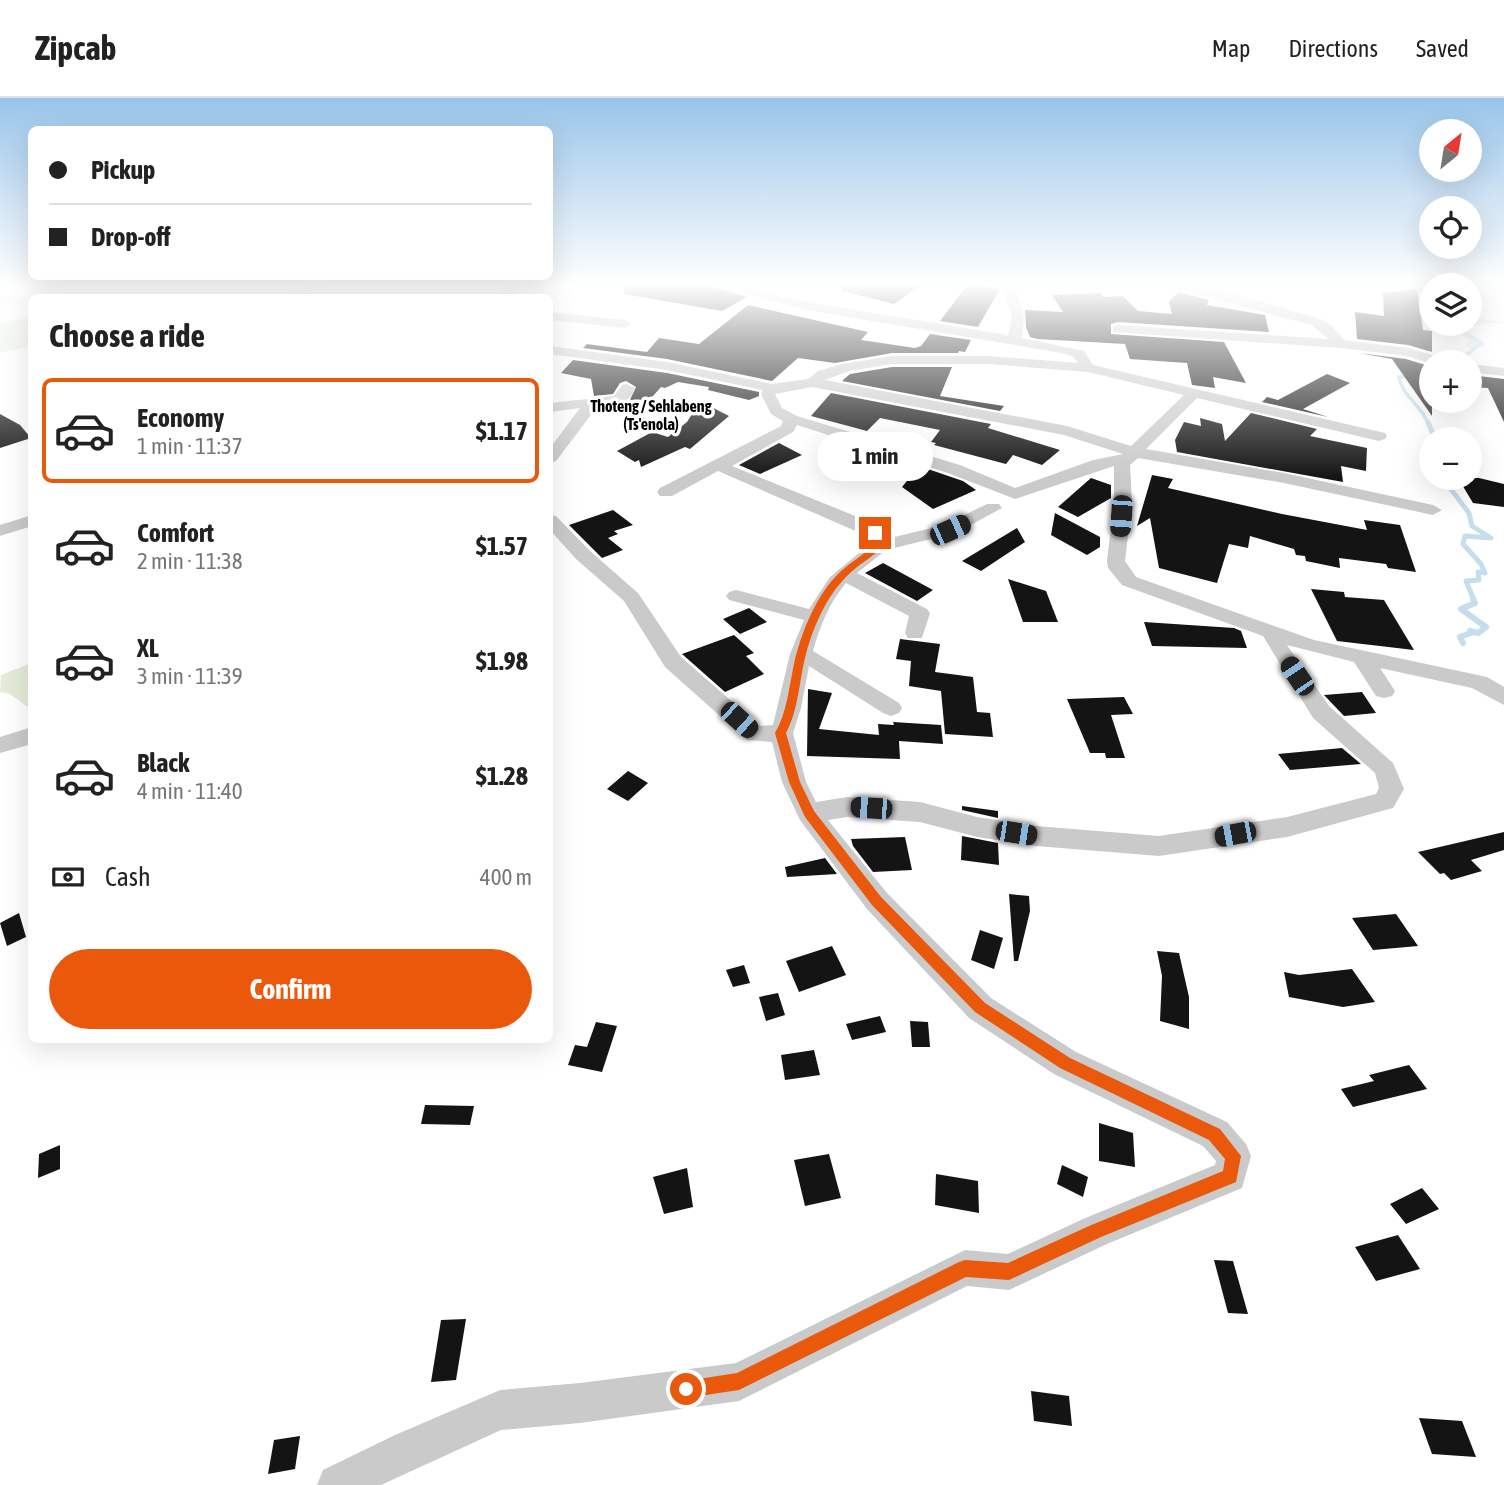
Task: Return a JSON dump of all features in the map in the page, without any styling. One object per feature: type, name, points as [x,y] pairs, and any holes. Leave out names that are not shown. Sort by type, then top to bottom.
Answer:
[{"type":"street","points":[[1063,349],[1079,354],[1088,368]]},
{"type":"street","points":[[1380,349],[1419,355]]},
{"type":"street","points":[[553,350],[667,366],[772,388],[827,384],[1067,430],[1129,456],[1284,478],[1433,510]]},
{"type":"street","points":[[812,383],[823,374],[847,367],[892,360],[989,360],[1088,368],[1379,436]]},
{"type":"street","points":[[1482,369],[1504,372]]},
{"type":"street","points":[[553,407],[618,400],[626,394],[627,388]]},
{"type":"street","points":[[772,388],[768,394],[776,411],[792,419],[954,470],[1015,494],[1099,463],[1129,456],[1193,394]]},
{"type":"street","points":[[553,454],[592,403]]},
{"type":"street","points":[[667,492],[787,429],[792,419]]},
{"type":"street","points":[[1129,456],[1116,561],[1118,568],[1129,581],[1310,646],[1479,682],[1504,697]]},
{"type":"street","points":[[954,470],[978,460]]},
{"type":"street","points":[[723,464],[726,470],[859,524],[875,533],[880,546]]},
{"type":"street","points":[[338,1485],[500,1410],[580,1403],[739,1381],[965,1268],[1009,1272],[1095,1231],[1230,1176],[1234,1156],[1215,1134],[1065,1063],[980,1007],[877,901],[809,813],[794,782],[781,733],[787,722],[801,654],[810,626],[832,587],[880,546],[950,530],[993,508]]},
{"type":"street","points":[[0,531],[28,521]]},
{"type":"street","points":[[553,523],[583,555],[631,597],[673,662],[755,734],[781,733]]},
{"type":"street","points":[[844,574],[920,614],[915,633]]},
{"type":"street","points":[[736,596],[817,617]]},
{"type":"street","points":[[809,813],[847,807],[920,812],[976,827],[1036,836],[1159,846],[1287,827],[1384,801],[1392,789],[1385,769],[1321,712],[1273,640],[1273,632]]},
{"type":"street","points":[[801,654],[816,660],[891,708]]},
{"type":"street","points":[[1362,658],[1384,691]]},
{"type":"street","points":[[0,745],[28,736]]},
{"type":"green space","points":[[0,349],[19,349],[0,353]]},
{"type":"green space","points":[[28,664],[28,707],[10,694],[0,692],[1,675]]},
{"type":"building","points":[[589,349],[647,352],[650,349],[967,349],[965,352],[958,353],[892,353],[835,363],[798,358],[772,381],[667,359]]},
{"type":"building","points":[[1127,349],[1228,349],[1246,383],[1213,377],[1215,388],[1192,385],[1187,363],[1130,359]]},
{"type":"building","points":[[1359,353],[1419,363],[1419,397],[1392,359]]},
{"type":"building","points":[[573,360],[667,373],[759,392],[759,396],[749,400],[708,390],[709,387],[678,382],[661,387],[646,404],[629,402],[636,387],[626,381],[620,383],[613,394],[594,396],[591,379],[561,373]]},
{"type":"building","points":[[892,367],[952,367],[940,396],[1004,406],[1000,411],[842,381],[850,374]]},
{"type":"building","points":[[1327,374],[1350,383],[1303,409],[1328,417],[1262,402],[1267,397],[1278,400]]},
{"type":"building","points":[[1482,376],[1504,379],[1504,422],[1488,388],[1482,388]]},
{"type":"building","points":[[831,393],[991,424],[988,428],[1060,450],[1042,465],[1013,455],[1006,464],[934,445],[936,443],[931,442],[940,430],[880,418],[867,431],[811,416]]},
{"type":"building","points":[[700,401],[729,416],[690,449],[685,447],[641,467],[639,460],[635,462],[617,451],[652,432],[668,437],[687,422]]},
{"type":"building","points":[[1251,413],[1317,429],[1310,436],[1367,448],[1366,471],[1341,466],[1343,482],[1177,452],[1175,440],[1184,422],[1201,426],[1200,418],[1222,424],[1225,441]]},
{"type":"building","points":[[0,414],[20,425],[28,434],[28,439],[0,448]]},
{"type":"building","points":[[779,443],[802,455],[760,474],[739,465]]},
{"type":"building","points":[[919,466],[963,481],[976,490],[933,509],[902,487]]},
{"type":"building","points":[[1152,475],[1173,479],[1168,488],[1282,514],[1367,530],[1364,520],[1400,525],[1416,572],[1388,568],[1386,564],[1339,558],[1340,568],[1306,561],[1305,556],[1296,555],[1294,549],[1250,536],[1248,548],[1229,544],[1217,583],[1159,568],[1150,518],[1137,526]]},
{"type":"building","points":[[1091,478],[1111,485],[1111,498],[1078,517],[1058,507]]},
{"type":"building","points":[[1482,479],[1504,484],[1504,507],[1473,503],[1465,490],[1482,490]]},
{"type":"building","points":[[613,510],[633,525],[614,531],[618,534],[608,538],[623,550],[602,558],[569,525]]},
{"type":"building","points":[[1055,513],[1100,537],[1100,547],[1087,555],[1051,535]]},
{"type":"building","points":[[1017,528],[1025,542],[981,571],[962,561]]},
{"type":"building","points":[[883,563],[933,590],[917,601],[865,573]]},
{"type":"building","points":[[1008,579],[1046,591],[1058,622],[1023,622]]},
{"type":"building","points":[[1311,589],[1344,592],[1345,597],[1384,600],[1414,650],[1337,641]]},
{"type":"building","points":[[749,608],[767,622],[740,634],[723,619]]},
{"type":"building","points":[[1144,622],[1234,628],[1241,631],[1247,648],[1152,646]]},
{"type":"building","points":[[734,635],[754,653],[746,656],[764,674],[725,692],[682,654]]},
{"type":"building","points":[[900,639],[940,644],[935,672],[973,677],[977,712],[990,713],[993,737],[945,734],[941,691],[909,686],[911,661],[896,659]]},
{"type":"building","points":[[808,689],[832,693],[819,729],[879,735],[878,724],[894,725],[893,722],[941,725],[943,744],[899,741],[900,759],[807,756]]},
{"type":"building","points":[[1362,692],[1376,713],[1344,716],[1324,695]]},
{"type":"building","points":[[1124,697],[1133,714],[1111,715],[1125,758],[1106,758],[1105,753],[1090,753],[1067,699]]},
{"type":"building","points":[[1342,748],[1361,764],[1290,770],[1278,754]]},
{"type":"building","points":[[628,771],[648,783],[628,801],[607,789]]},
{"type":"building","points":[[962,806],[998,811],[998,818],[962,810]]},
{"type":"building","points":[[1504,832],[1504,850],[1471,860],[1482,871],[1451,880],[1444,873],[1440,874],[1418,852]]},
{"type":"building","points":[[962,836],[998,843],[999,865],[961,860]]},
{"type":"building","points":[[905,837],[912,870],[873,872],[853,846],[851,839]]},
{"type":"building","points":[[825,858],[837,874],[787,877],[785,867]]},
{"type":"building","points":[[1009,894],[1029,896],[1030,911],[1018,961],[1014,961]]},
{"type":"building","points":[[19,913],[26,937],[7,946],[0,923]]},
{"type":"building","points":[[1396,914],[1418,946],[1373,950],[1352,918]]},
{"type":"building","points":[[980,930],[1003,938],[994,969],[971,960]]},
{"type":"building","points":[[832,946],[846,975],[799,992],[786,961]]},
{"type":"building","points":[[1157,951],[1179,953],[1189,997],[1189,1029],[1160,1021],[1162,976]]},
{"type":"building","points":[[744,965],[750,983],[733,987],[726,970]]},
{"type":"building","points":[[1352,969],[1375,1002],[1343,1007],[1289,997],[1284,972],[1299,975]]},
{"type":"building","points":[[778,993],[785,1015],[766,1021],[759,997]]},
{"type":"building","points":[[880,1016],[886,1032],[852,1040],[846,1024]]},
{"type":"building","points":[[910,1021],[928,1022],[930,1047],[912,1047]]},
{"type":"building","points":[[596,1022],[617,1026],[602,1072],[568,1065],[575,1045],[587,1047]]},
{"type":"building","points":[[814,1050],[820,1075],[785,1080],[781,1055]]},
{"type":"building","points":[[1409,1065],[1427,1089],[1353,1107],[1341,1089],[1374,1081],[1369,1075]]},
{"type":"building","points":[[425,1105],[474,1106],[470,1125],[421,1124]]},
{"type":"building","points":[[1099,1123],[1133,1133],[1135,1167],[1099,1161]]},
{"type":"building","points":[[60,1145],[60,1169],[38,1178],[39,1154]]},
{"type":"building","points":[[829,1154],[841,1198],[805,1206],[794,1160]]},
{"type":"building","points":[[1062,1165],[1088,1177],[1083,1197],[1057,1184]]},
{"type":"building","points":[[687,1168],[693,1207],[664,1214],[653,1177]]},
{"type":"building","points":[[936,1174],[978,1181],[979,1213],[935,1205]]},
{"type":"building","points":[[1422,1188],[1439,1209],[1406,1224],[1390,1204]]},
{"type":"building","points":[[1398,1235],[1420,1269],[1376,1281],[1355,1247]]},
{"type":"building","points":[[1214,1260],[1233,1261],[1248,1314],[1228,1313]]},
{"type":"building","points":[[466,1319],[456,1380],[431,1382],[441,1320]]},
{"type":"building","points":[[1031,1391],[1069,1396],[1072,1426],[1034,1421]]},
{"type":"building","points":[[1419,1418],[1462,1421],[1476,1457],[1432,1454]]},
{"type":"building","points":[[300,1436],[295,1469],[268,1474],[274,1440]]},
{"type":"waterway","points":[[1412,376],[1399,377],[1428,423]]},
{"type":"waterway","points":[[1428,422],[1430,427]]},
{"type":"waterway","points":[[1452,490],[1469,513],[1472,526],[1491,538],[1465,536],[1463,544],[1481,564],[1485,573],[1478,572],[1479,580],[1466,581],[1474,600]]},
{"type":"waterway","points":[[1463,643],[1460,637],[1471,633],[1470,631],[1478,633],[1486,627],[1461,609],[1475,603],[1473,599]]},
{"type":"district","name":"Thoteng / Sehlabeng (Ts'enola)","points":[[651,415]]},
{"type":"route","points":[[686,1389],[739,1381],[965,1268],[1009,1272],[1095,1231],[1230,1176],[1234,1156],[1215,1134],[1065,1063],[980,1007],[877,901],[809,813],[794,782],[781,733],[787,722],[801,654],[810,626],[832,587],[880,546],[875,533]]}]
